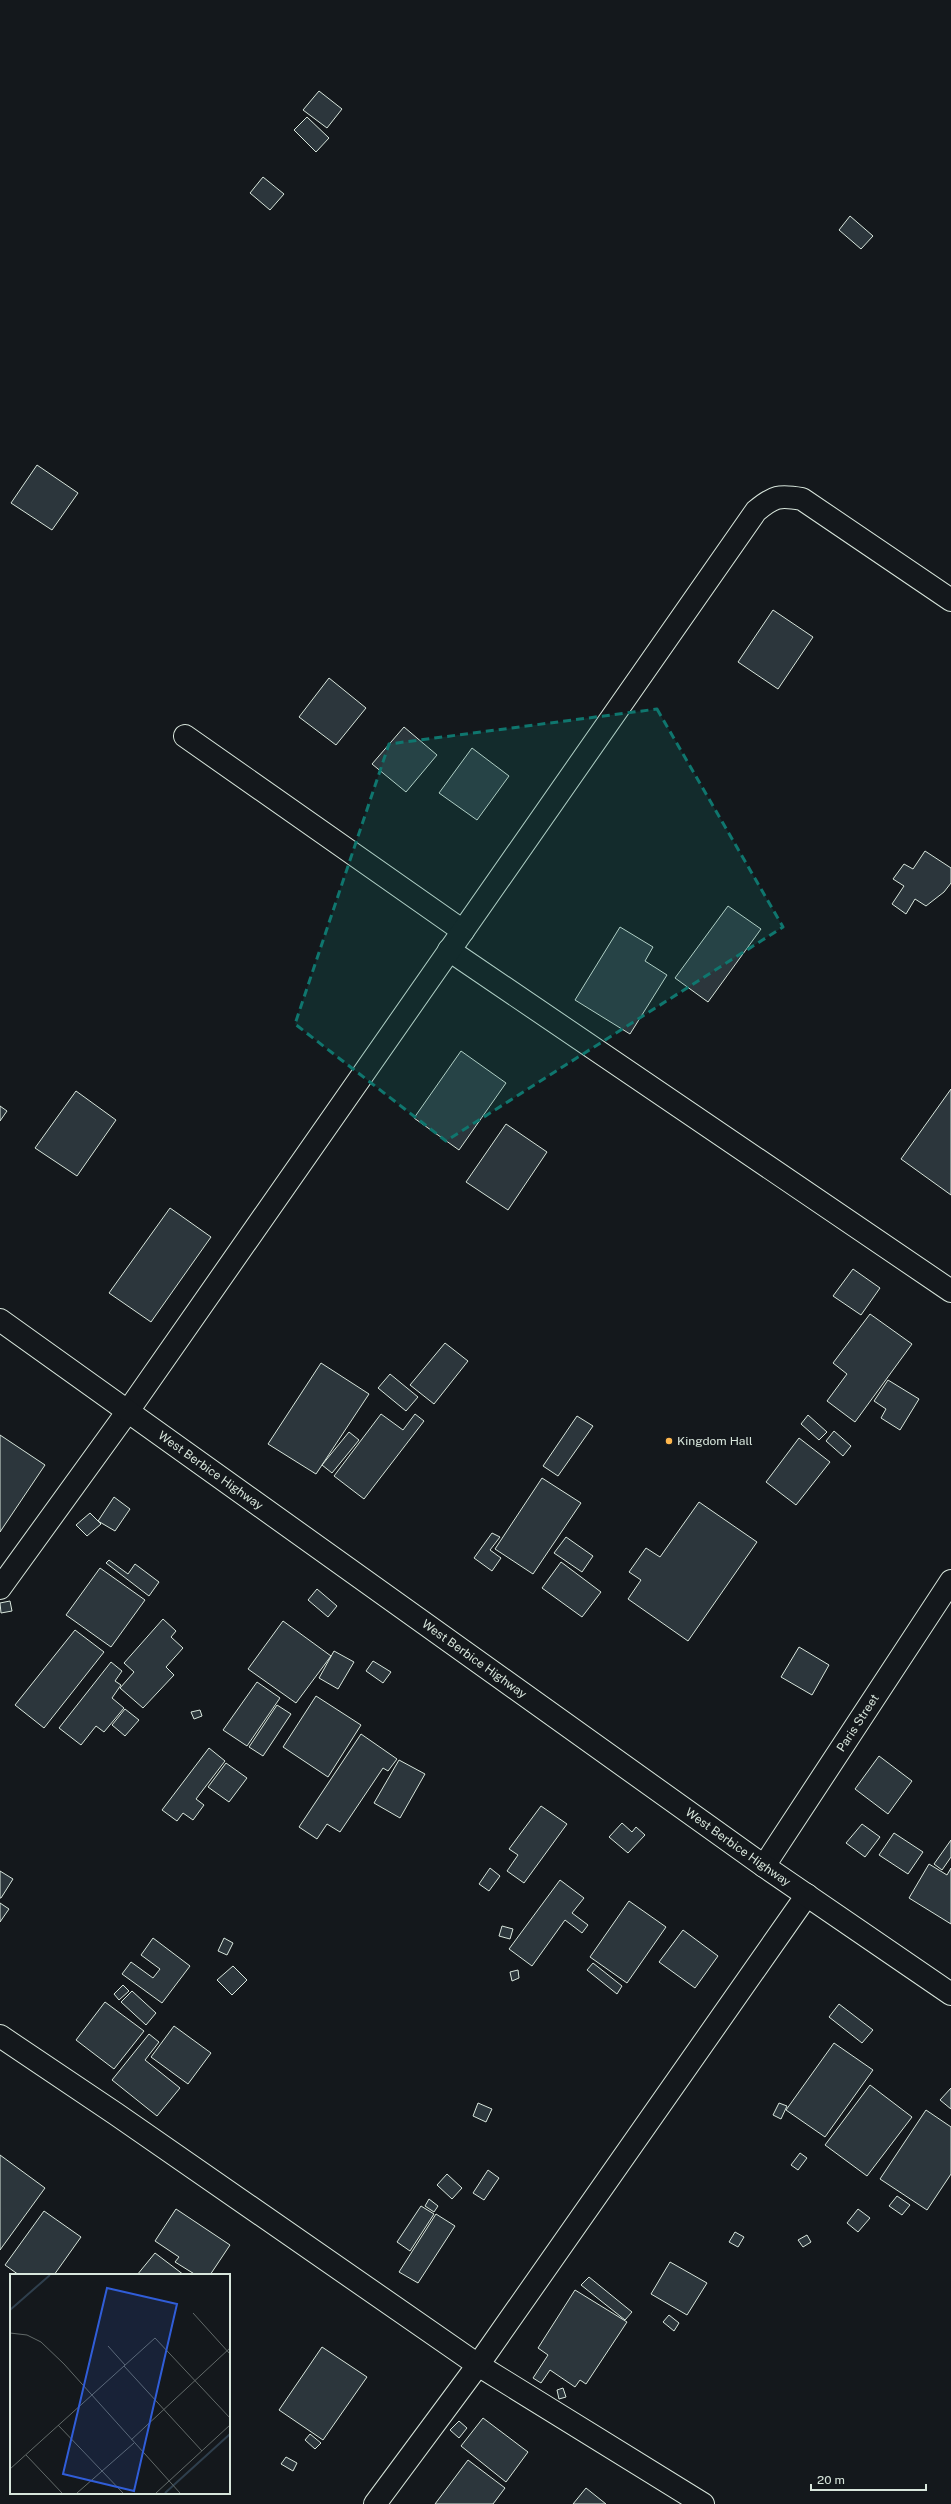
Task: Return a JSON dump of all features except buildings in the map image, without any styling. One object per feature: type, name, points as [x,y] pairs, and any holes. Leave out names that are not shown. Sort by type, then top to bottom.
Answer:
[{"type":"street","points":[[0,1588],[128,1411],[756,511],[771,499],[784,496],[802,499],[951,600]]},
{"type":"street","points":[[185,736],[463,931]]},
{"type":"street","points":[[449,950],[951,1291]]},
{"type":"street","name":"West Berbice Highway","points":[[0,1320],[764,1866],[951,1994]]},
{"type":"street","name":"Paris Street","points":[[764,1866],[951,1581]]},
{"type":"street","points":[[375,2504],[478,2366],[807,1895]]},
{"type":"street","points":[[0,2036],[116,2114],[478,2366],[704,2504]]},
{"type":"highlighted area","points":[[657,709],[783,927],[446,1141],[295,1024],[389,744]]},
{"type":"place","name":"Kingdom Hall","points":[[669,1441]]}]
